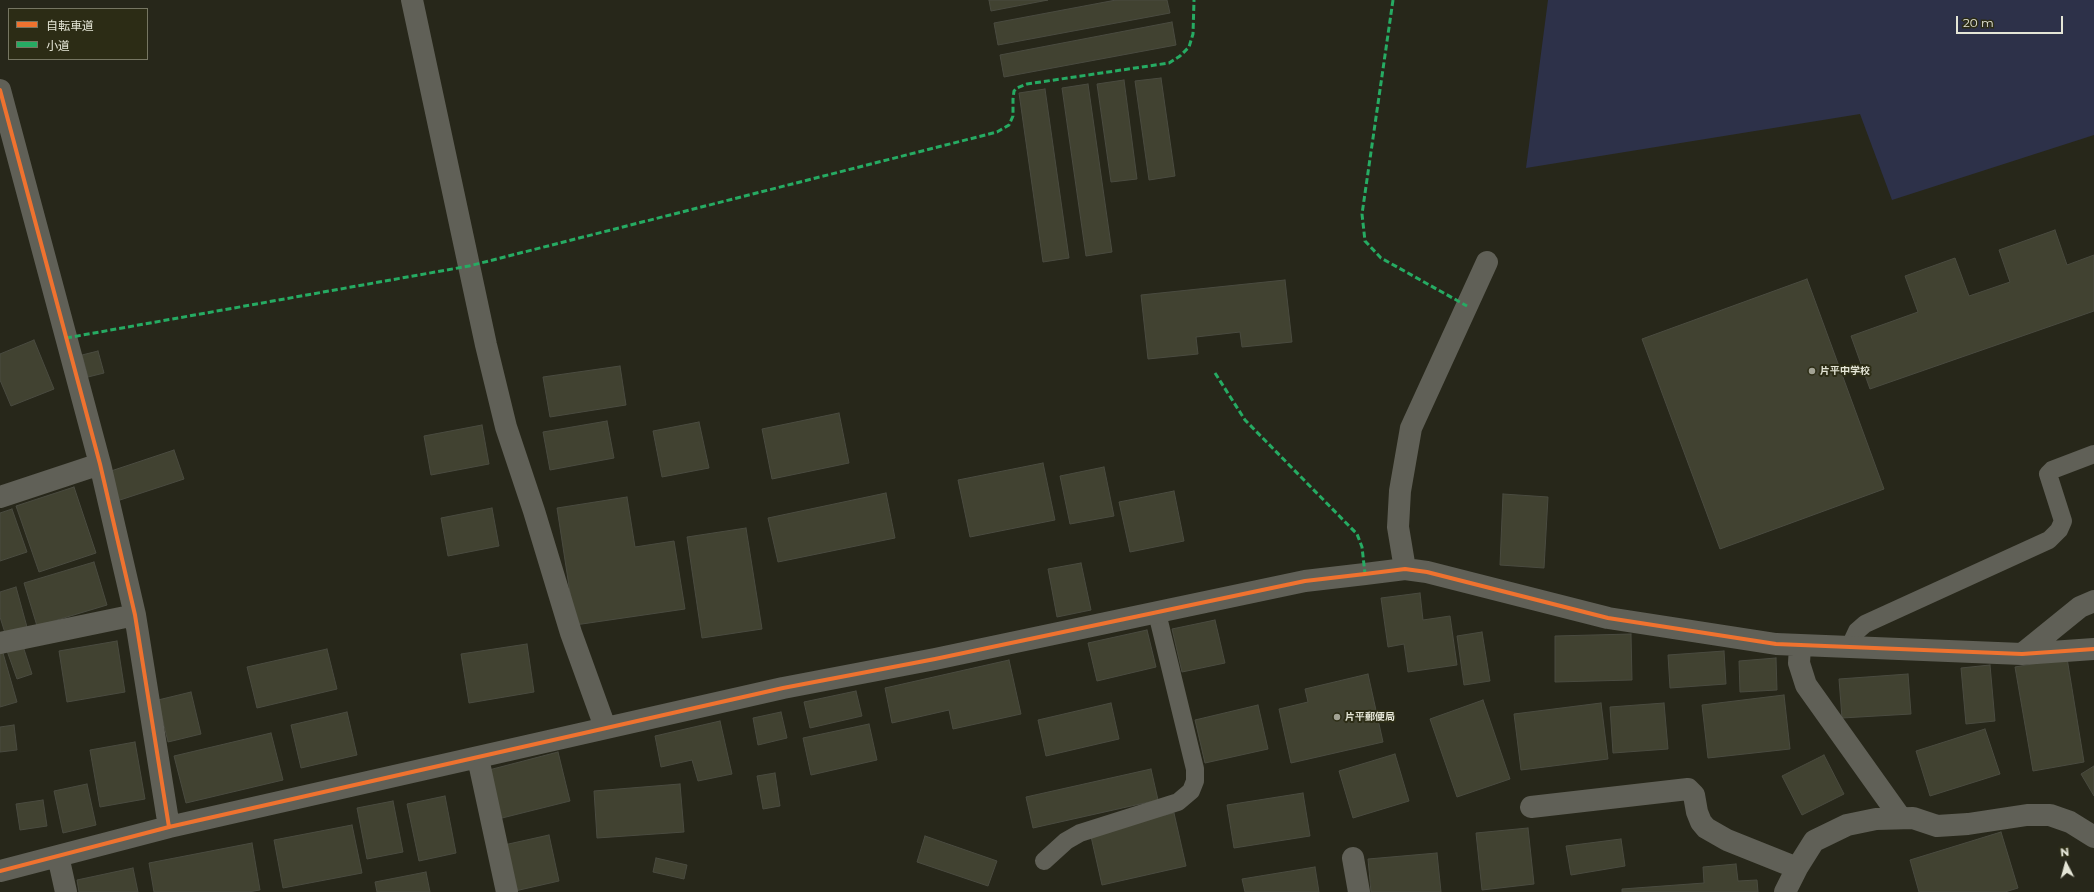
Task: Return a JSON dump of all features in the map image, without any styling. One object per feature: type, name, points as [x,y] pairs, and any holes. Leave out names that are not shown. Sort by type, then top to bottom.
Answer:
[{"type":"street","points":[[412,0],[486,345],[506,427],[534,511],[571,632],[604,727]]},
{"type":"street","points":[[0,90],[100,464],[135,615],[169,827]]},
{"type":"street","points":[[1405,569],[1398,527],[1400,491],[1411,428],[1486,262]]},
{"type":"street","points":[[0,496],[100,464]]},
{"type":"street","points":[[0,871],[169,827],[478,758],[604,727],[783,688],[1157,613],[1305,581],[1405,569],[1426,572],[1608,618],[1800,646],[2022,654],[2094,649]]},
{"type":"street","points":[[2022,654],[2080,607],[2094,601]]},
{"type":"street","points":[[0,643],[135,615]]},
{"type":"street","points":[[1800,646],[1799,663],[1806,685],[1900,817]]},
{"type":"street","points":[[478,758],[507,892]]},
{"type":"street","points":[[1532,808],[1688,789],[1694,795],[1697,812],[1701,822],[1706,828],[1727,840],[1797,868]]},
{"type":"street","points":[[1785,892],[1797,868],[1814,841],[1847,825],[1900,817],[1913,818],[1937,826],[1968,824],[2027,815],[2050,815],[2070,822],[2094,837]]},
{"type":"street","points":[[58,856],[66,892]]},
{"type":"street","points":[[1352,858],[1359,892]]},
{"type":"lane","points":[[1849,648],[1857,631],[1866,624],[2048,540],[2059,530],[2063,516],[2049,481],[2048,474],[2052,470],[2094,454]]},
{"type":"lane","points":[[1044,861],[1066,841],[1080,833],[1178,802],[1191,791],[1196,781],[1195,769],[1157,613]]},
{"type":"shaded area","points":[[1548,0],[2094,0],[2094,135],[1892,200],[1860,114],[1526,168]]},
{"type":"building","points":[[989,0],[1048,0],[991,11]]},
{"type":"building","points":[[1116,0],[1167,0],[1170,13],[998,45],[994,23]]},
{"type":"building","points":[[1172,22],[1176,45],[1004,77],[1000,55]]},
{"type":"building","points":[[1161,78],[1175,176],[1149,180],[1135,81]]},
{"type":"building","points":[[1124,80],[1137,179],[1111,182],[1097,84]]},
{"type":"building","points":[[1088,84],[1112,252],[1086,256],[1062,88]]},
{"type":"building","points":[[1045,89],[1069,258],[1043,262],[1019,93]]},
{"type":"building","points":[[2055,230],[2067,265],[2094,255],[2094,311],[1870,389],[1851,336],[1918,312],[1905,276],[1955,258],[1969,296],[2010,282],[1999,250]]},
{"type":"building","points":[[1807,279],[1884,489],[1720,549],[1642,339]]},
{"type":"building","points":[[1285,280],[1292,342],[1242,347],[1240,332],[1196,337],[1198,354],[1148,359],[1141,295]]},
{"type":"building","points":[[34,340],[54,389],[11,406],[0,380],[0,354]]},
{"type":"building","points":[[98,351],[104,373],[88,377],[82,355]]},
{"type":"building","points":[[620,366],[626,405],[550,417],[543,377]]},
{"type":"building","points":[[839,413],[849,463],[772,479],[762,429]]},
{"type":"building","points":[[607,421],[614,458],[550,470],[543,432]]},
{"type":"building","points":[[699,422],[709,468],[662,477],[653,431]]},
{"type":"building","points":[[482,425],[489,464],[431,475],[424,436]]},
{"type":"building","points":[[174,450],[184,479],[117,501],[108,472]]},
{"type":"building","points":[[1043,463],[1055,520],[970,537],[958,480]]},
{"type":"building","points":[[1104,467],[1114,516],[1070,524],[1060,476]]},
{"type":"building","points":[[74,487],[96,553],[39,572],[16,506]]},
{"type":"building","points":[[1174,491],[1184,541],[1130,552],[1119,502]]},
{"type":"building","points":[[886,493],[895,538],[778,562],[768,518]]},
{"type":"building","points":[[1503,494],[1548,497],[1544,568],[1500,565]]},
{"type":"building","points":[[627,497],[635,547],[674,541],[685,609],[575,625],[557,508]]},
{"type":"building","points":[[492,508],[499,546],[448,556],[441,518]]},
{"type":"building","points":[[12,509],[27,552],[0,561],[0,513]]},
{"type":"building","points":[[746,528],[762,629],[702,638],[687,537]]},
{"type":"building","points":[[94,562],[107,605],[37,626],[24,583]]},
{"type":"building","points":[[1081,563],[1091,610],[1057,617],[1048,569]]},
{"type":"building","points":[[16,587],[27,627],[5,633],[0,617],[0,592]]},
{"type":"building","points":[[1420,593],[1423,620],[1450,616],[1457,665],[1408,672],[1404,644],[1388,647],[1381,598]]},
{"type":"building","points":[[1215,620],[1225,663],[1182,672],[1172,629]]},
{"type":"building","points":[[1147,630],[1156,667],[1097,681],[1088,643]]},
{"type":"building","points":[[1482,632],[1490,681],[1464,685],[1457,636]]},
{"type":"building","points":[[1631,634],[1632,680],[1555,682],[1555,636]]},
{"type":"building","points":[[117,641],[125,692],[67,702],[59,651]]},
{"type":"building","points":[[22,643],[32,674],[17,679],[6,648]]},
{"type":"building","points":[[527,644],[534,692],[469,703],[461,654]]},
{"type":"building","points":[[327,649],[337,689],[257,708],[247,667]]},
{"type":"building","points":[[1724,651],[1726,684],[1670,688],[1668,655]]},
{"type":"building","points":[[3,653],[17,702],[0,707],[0,654]]},
{"type":"building","points":[[1776,658],[1777,690],[1740,692],[1739,661]]},
{"type":"building","points":[[2067,658],[2084,762],[2033,771],[2015,667]]},
{"type":"building","points":[[1009,660],[1021,714],[953,729],[949,710],[892,723],[885,688]]},
{"type":"building","points":[[1990,665],[1995,721],[1966,724],[1961,668]]},
{"type":"building","points":[[1368,674],[1383,742],[1291,763],[1279,709],[1308,702],[1305,689]]},
{"type":"building","points":[[1908,674],[1911,714],[1842,718],[1839,679]]},
{"type":"building","points":[[856,691],[862,716],[810,728],[804,702]]},
{"type":"building","points":[[191,692],[201,734],[168,742],[158,700]]},
{"type":"building","points":[[1784,695],[1790,749],[1708,758],[1702,705]]},
{"type":"building","points":[[1483,700],[1510,779],[1457,797],[1430,719]]},
{"type":"building","points":[[1111,703],[1119,739],[1046,756],[1038,720]]},
{"type":"building","points":[[1601,703],[1608,759],[1521,770],[1514,714]]},
{"type":"building","points":[[1664,703],[1668,749],[1613,753],[1610,707]]},
{"type":"building","points":[[1258,705],[1268,749],[1205,763],[1195,720]]},
{"type":"building","points":[[347,712],[357,755],[301,768],[291,725]]},
{"type":"building","points":[[781,712],[787,738],[758,745],[753,718]]},
{"type":"building","points":[[720,721],[732,774],[698,781],[692,760],[661,767],[655,736]]},
{"type":"building","points":[[869,724],[877,760],[811,775],[803,738]]},
{"type":"building","points":[[14,725],[17,750],[0,752],[0,727]]},
{"type":"building","points":[[1985,729],[2000,774],[1930,796],[1916,751]]},
{"type":"building","points":[[271,733],[283,780],[186,803],[174,756]]},
{"type":"building","points":[[135,742],[145,799],[100,807],[90,750]]},
{"type":"building","points":[[558,752],[570,801],[498,819],[485,771]]},
{"type":"building","points":[[1395,754],[1409,801],[1353,818],[1339,771]]},
{"type":"building","points":[[1824,755],[1844,794],[1802,815],[1782,776]]},
{"type":"building","points":[[2094,766],[2094,796],[2081,774]]},
{"type":"building","points":[[1151,769],[1158,800],[1033,828],[1026,797]]},
{"type":"building","points":[[775,773],[780,806],[763,809],[757,776]]},
{"type":"building","points":[[87,784],[96,825],[63,833],[54,791]]},
{"type":"building","points":[[680,784],[684,832],[597,838],[594,791]]},
{"type":"building","points":[[1303,793],[1310,836],[1234,848],[1227,805]]},
{"type":"building","points":[[445,796],[456,853],[419,861],[407,804]]},
{"type":"building","points":[[43,800],[47,826],[20,830],[16,804]]},
{"type":"building","points":[[393,801],[403,852],[367,859],[357,808]]},
{"type":"building","points":[[1174,813],[1186,866],[1102,885],[1090,832]]},
{"type":"building","points":[[352,825],[362,873],[283,888],[274,840]]},
{"type":"building","points":[[1528,828],[1534,884],[1482,890],[1476,833]]},
{"type":"building","points":[[2001,832],[2018,888],[2005,892],[1919,892],[1910,860]]},
{"type":"building","points":[[549,835],[559,881],[515,891],[504,845]]},
{"type":"building","points":[[925,836],[997,861],[988,886],[917,862]]},
{"type":"building","points":[[1621,839],[1625,866],[1571,875],[1566,846]]},
{"type":"building","points":[[252,843],[260,890],[248,892],[154,892],[149,863]]},
{"type":"building","points":[[1437,853],[1441,892],[1371,892],[1368,859]]},
{"type":"building","points":[[656,858],[687,865],[684,879],[653,872]]},
{"type":"building","points":[[1736,864],[1738,881],[1757,880],[1758,892],[1622,892],[1622,889],[1704,883],[1703,867]]},
{"type":"building","points":[[1315,867],[1319,892],[1245,892],[1242,879]]},
{"type":"building","points":[[133,868],[138,892],[79,892],[77,880]]},
{"type":"building","points":[[426,872],[430,892],[377,892],[375,882]]},
{"type":"marked path","points":[[66,338],[469,266],[997,132],[1009,125],[1013,116],[1014,91],[1017,88],[1027,84],[1169,63],[1180,56],[1189,47],[1193,34],[1194,0]]},
{"type":"marked path","points":[[1393,0],[1362,214],[1365,241],[1381,258],[1467,306]]},
{"type":"marked path","points":[[1215,373],[1245,420],[1357,534],[1362,547],[1365,574]]},
{"type":"cycle path","points":[[0,90],[100,464],[135,615],[169,827]]},
{"type":"cycle path","points":[[0,871],[169,827],[783,688],[935,659],[1305,581],[1405,569],[1427,572],[1608,618],[1776,644],[2022,654],[2094,649]]},
{"type":"place","name":"片平中学校","points":[[1812,371]]},
{"type":"place","name":"片平郵便局","points":[[1337,717]]}]
